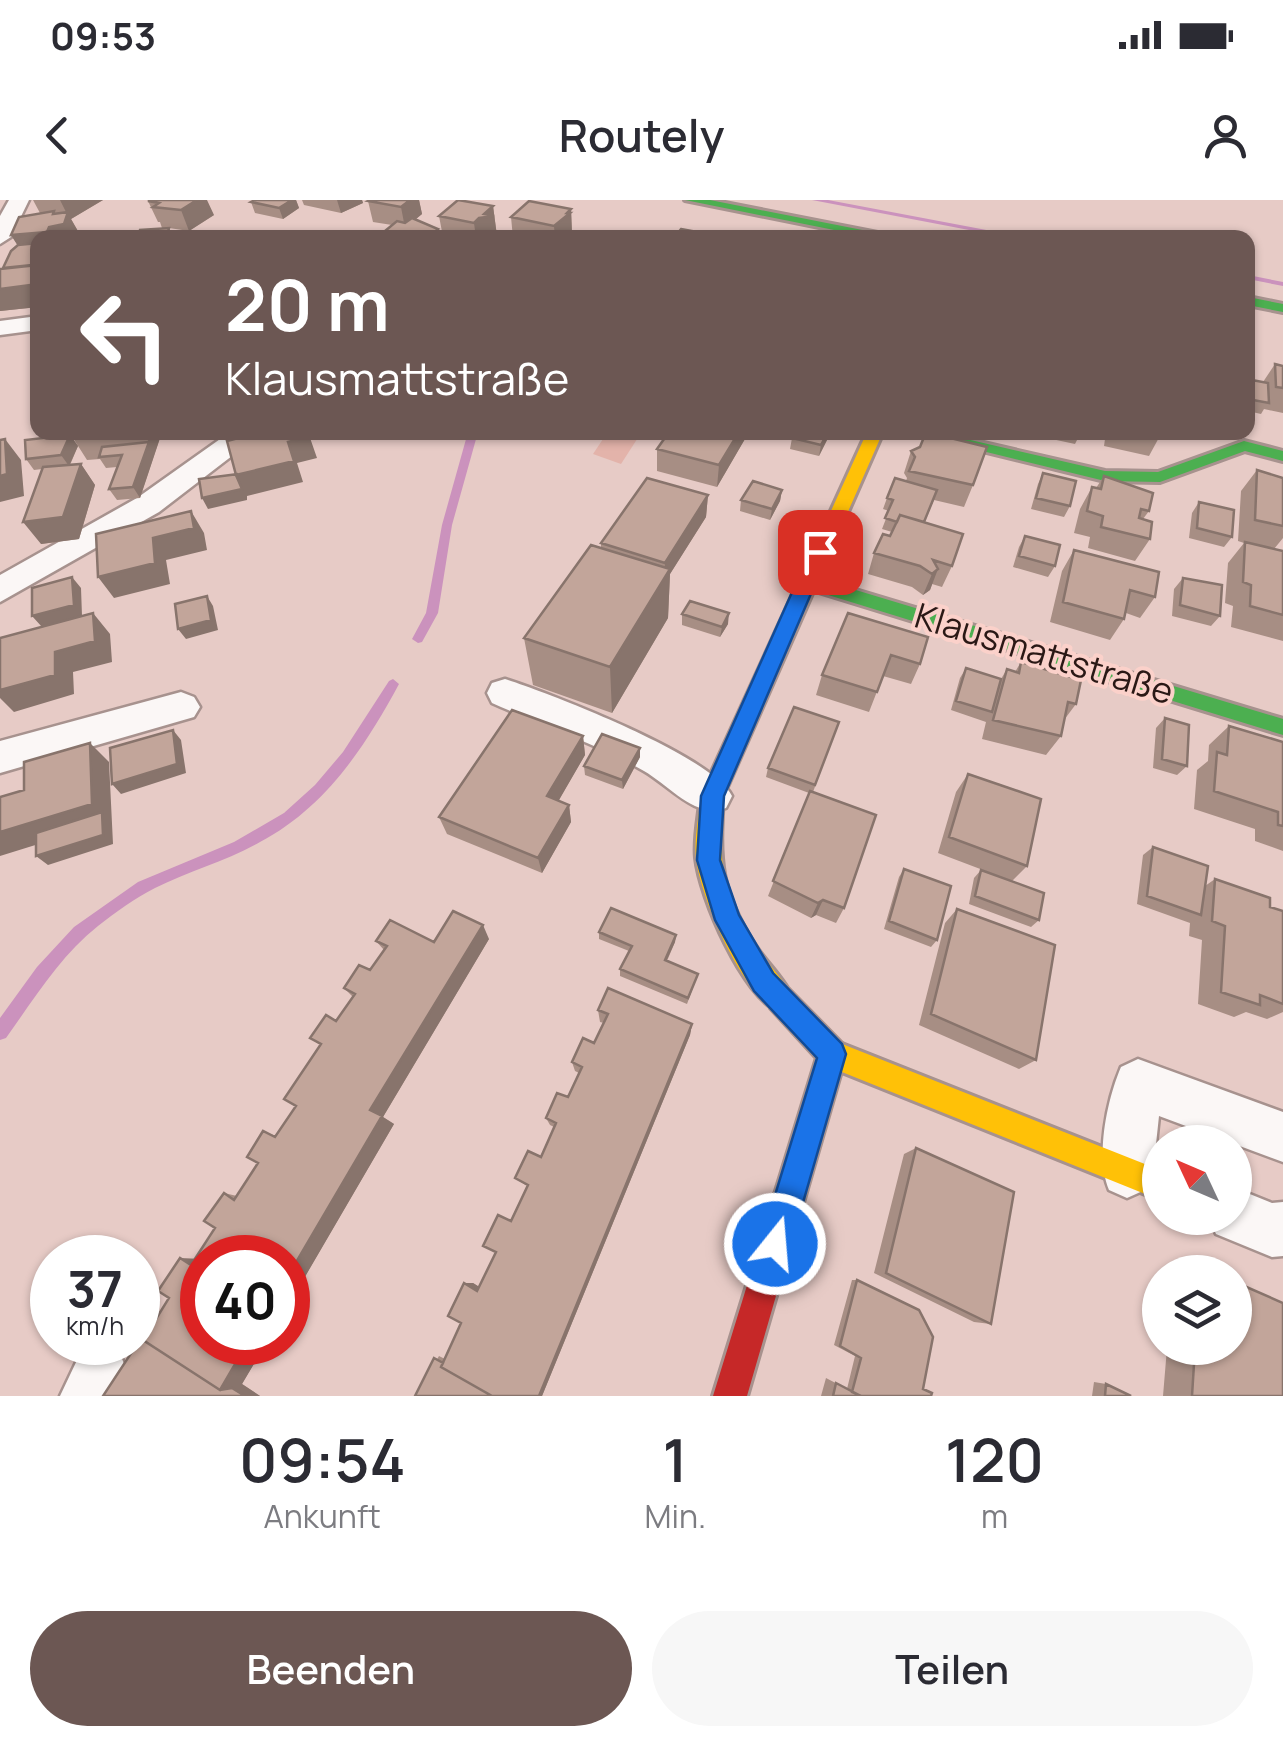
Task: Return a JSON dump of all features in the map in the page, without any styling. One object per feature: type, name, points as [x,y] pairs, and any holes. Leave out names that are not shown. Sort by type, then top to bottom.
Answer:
[{"type":"street","points":[[0,237],[19,200]]},
{"type":"street","points":[[692,200],[854,230]]},
{"type":"street","points":[[1255,303],[1283,308]]},
{"type":"street","points":[[0,328],[30,324]]},
{"type":"street","points":[[0,590],[148,505],[238,440]]},
{"type":"street","points":[[871,440],[712,796],[708,860],[728,920],[764,982],[832,1054],[1142,1178]]},
{"type":"street","points":[[948,440],[1106,476],[1160,477],[1240,440]]},
{"type":"street","points":[[1244,440],[1283,456]]},
{"type":"street","name":"Klausmattstraße","points":[[806,581],[1283,727]]},
{"type":"street","points":[[505,693],[657,758],[712,796]]},
{"type":"street","points":[[0,757],[181,706]]},
{"type":"street","points":[[730,1396],[832,1054]]},
{"type":"street","points":[[1142,1147],[1138,1084],[1250,1125]]},
{"type":"street","points":[[1252,1126],[1283,1137]]},
{"type":"street","points":[[1252,1222],[1272,1230],[1283,1229]]},
{"type":"shaded area","points":[[602,440],[636,440],[621,464],[593,454]]},
{"type":"building","points":[[197,200],[181,210],[153,207],[159,203],[148,201]]},
{"type":"building","points":[[292,200],[279,208],[251,202]]},
{"type":"building","points":[[370,200],[410,200],[401,207]]},
{"type":"building","points":[[458,200],[493,206],[484,214],[494,216],[479,218],[474,223],[439,216]]},
{"type":"building","points":[[529,201],[571,209],[554,226],[511,217]]},
{"type":"building","points":[[68,212],[64,224],[11,235],[19,217]]},
{"type":"building","points":[[412,218],[438,229],[386,230],[397,221],[405,223]]},
{"type":"building","points":[[30,244],[30,265],[3,268],[11,251],[18,245]]},
{"type":"building","points":[[30,266],[30,285],[0,289],[0,269]]},
{"type":"building","points":[[1275,364],[1283,366],[1283,388],[1276,387]]},
{"type":"building","points":[[1255,381],[1268,383],[1269,403],[1255,400]]},
{"type":"building","points":[[5,439],[7,474],[0,476],[0,440]]},
{"type":"building","points":[[25,440],[68,440],[61,455],[26,459]]},
{"type":"building","points":[[296,440],[288,442],[294,461],[236,475],[227,441]]},
{"type":"building","points":[[663,440],[734,440],[719,465],[657,449]]},
{"type":"building","points":[[923,440],[959,440],[987,447],[973,485],[909,471],[915,457],[911,451],[920,447]]},
{"type":"building","points":[[149,442],[133,487],[109,489],[122,455],[99,457],[102,447]]},
{"type":"building","points":[[81,464],[63,517],[23,522],[43,467]]},
{"type":"building","points":[[1257,470],[1283,478],[1283,526],[1255,520]]},
{"type":"building","points":[[1043,473],[1076,481],[1070,506],[1036,498]]},
{"type":"building","points":[[238,474],[242,489],[202,498],[199,479]]},
{"type":"building","points":[[1104,476],[1153,493],[1149,511],[1141,509],[1139,518],[1152,522],[1150,539],[1101,527],[1103,516],[1087,511],[1092,487],[1101,489]]},
{"type":"building","points":[[647,478],[708,495],[665,563],[601,543]]},
{"type":"building","points":[[895,478],[937,490],[924,522],[900,515],[897,522],[885,518],[893,500],[887,498]]},
{"type":"building","points":[[753,481],[782,490],[772,509],[741,500]]},
{"type":"building","points":[[1199,502],[1234,510],[1232,537],[1197,528]]},
{"type":"building","points":[[191,511],[194,528],[153,538],[155,563],[98,577],[96,534]]},
{"type":"building","points":[[900,515],[963,534],[952,566],[933,560],[938,569],[932,574],[920,566],[874,553],[883,534],[890,536]]},
{"type":"building","points":[[1025,536],[1060,545],[1055,566],[1019,556]]},
{"type":"building","points":[[1245,542],[1283,551],[1283,615],[1250,606],[1251,585],[1243,582]]},
{"type":"building","points":[[591,545],[670,569],[610,667],[524,638]]},
{"type":"building","points":[[1074,550],[1159,572],[1155,597],[1130,590],[1124,619],[1063,602]]},
{"type":"building","points":[[72,577],[74,605],[32,616],[32,588]]},
{"type":"building","points":[[1183,578],[1222,585],[1220,616],[1180,605]]},
{"type":"building","points":[[207,596],[211,620],[178,629],[175,604]]},
{"type":"building","points":[[690,601],[729,613],[722,627],[682,614]]},
{"type":"building","points":[[93,613],[95,641],[55,652],[55,675],[0,690],[0,638]]},
{"type":"building","points":[[848,613],[928,637],[920,664],[891,655],[877,692],[822,675]]},
{"type":"building","points":[[1021,662],[1081,680],[1076,704],[1068,702],[1061,736],[993,720],[1007,669],[1019,673]]},
{"type":"building","points":[[966,668],[1001,679],[992,712],[956,701]]},
{"type":"building","points":[[794,707],[839,722],[815,785],[768,768]]},
{"type":"building","points":[[512,710],[583,736],[547,796],[569,805],[538,858],[439,817]]},
{"type":"building","points":[[1165,718],[1189,725],[1187,766],[1162,759]]},
{"type":"building","points":[[1229,726],[1283,742],[1283,826],[1278,825],[1278,812],[1214,791],[1217,752],[1227,755]]},
{"type":"building","points":[[173,730],[177,764],[112,784],[110,748]]},
{"type":"building","points":[[602,734],[640,748],[622,780],[584,766]]},
{"type":"building","points":[[90,743],[92,804],[0,832],[0,797],[24,790],[24,762]]},
{"type":"building","points":[[968,774],[1041,799],[1027,866],[949,837]]},
{"type":"building","points":[[810,791],[876,815],[844,908],[823,900],[818,903],[773,881]]},
{"type":"building","points":[[102,812],[103,835],[36,856],[36,833]]},
{"type":"building","points":[[1153,847],[1208,866],[1201,915],[1147,896]]},
{"type":"building","points":[[904,869],[951,886],[937,940],[889,921]]},
{"type":"building","points":[[981,870],[1044,893],[1039,920],[975,896]]},
{"type":"building","points":[[1215,879],[1270,898],[1270,907],[1283,911],[1283,1004],[1260,995],[1260,1005],[1221,992],[1225,926],[1212,921]]},
{"type":"building","points":[[611,908],[676,935],[665,960],[698,974],[688,998],[620,969],[632,946],[599,932]]},
{"type":"building","points":[[957,909],[1055,945],[1036,1060],[931,1014]]},
{"type":"building","points":[[453,911],[483,925],[370,1110],[382,1116],[310,1239],[310,1235],[210,1235],[215,1228],[204,1221],[224,1193],[234,1200],[258,1163],[247,1157],[263,1131],[275,1137],[296,1106],[284,1099],[321,1044],[310,1038],[326,1015],[336,1021],[355,994],[344,988],[359,965],[370,970],[387,946],[376,941],[390,920],[434,942]]},
{"type":"building","points":[[608,988],[692,1024],[539,1396],[492,1396],[441,1367],[461,1323],[448,1316],[464,1283],[477,1291],[496,1252],[483,1246],[498,1215],[511,1221],[528,1185],[515,1178],[528,1151],[541,1157],[556,1123],[546,1118],[557,1093],[568,1097],[582,1067],[572,1062],[583,1038],[594,1043],[608,1014],[598,1010]]},
{"type":"building","points":[[916,1148],[1014,1192],[991,1324],[886,1273]]},
{"type":"building","points":[[180,1258],[180,1364],[160,1351],[160,1313],[169,1298],[160,1288]]},
{"type":"building","points":[[857,1280],[919,1310],[933,1337],[923,1389],[931,1396],[861,1396],[852,1392],[861,1358],[840,1346]]},
{"type":"building","points":[[1252,1289],[1283,1303],[1283,1396],[1192,1396],[1194,1365],[1252,1365]]},
{"type":"building","points":[[160,1351],[220,1390],[232,1388],[245,1396],[103,1396],[123,1365],[160,1365]]},
{"type":"building","points":[[434,1358],[443,1363],[441,1367],[492,1396],[415,1396]]},
{"type":"building","points":[[182,1365],[235,1365],[220,1390]]},
{"type":"building","points":[[836,1383],[861,1396],[833,1396]]},
{"type":"building","points":[[1106,1384],[1131,1396],[1105,1396]]},
{"type":"waterway","points":[[816,200],[982,230]]},
{"type":"waterway","points":[[1255,278],[1283,284]]},
{"type":"waterway","points":[[418,639],[432,613],[447,525],[471,440]]},
{"type":"waterway","points":[[0,1032],[54,958],[93,921],[151,883],[257,837],[305,804],[348,756],[393,684]]},
{"type":"traffic: fast","points":[[691,200],[854,230]]},
{"type":"traffic: fast","points":[[1255,302],[1283,308]]},
{"type":"traffic: fast","points":[[948,440],[1105,476],[1160,477],[1244,446],[1283,456]]},
{"type":"traffic: fast","points":[[806,581],[1283,727]]},
{"type":"traffic: slow","points":[[780,999],[745,953],[717,895],[708,852],[712,796],[871,440]]},
{"type":"traffic: slow","points":[[832,1054],[1142,1178]]},
{"type":"traffic: jam","points":[[730,1396],[832,1054],[780,999]]},
{"type":"route","points":[[775,1244],[832,1054],[764,982],[728,920],[708,860],[712,796],[820,552]]}]
